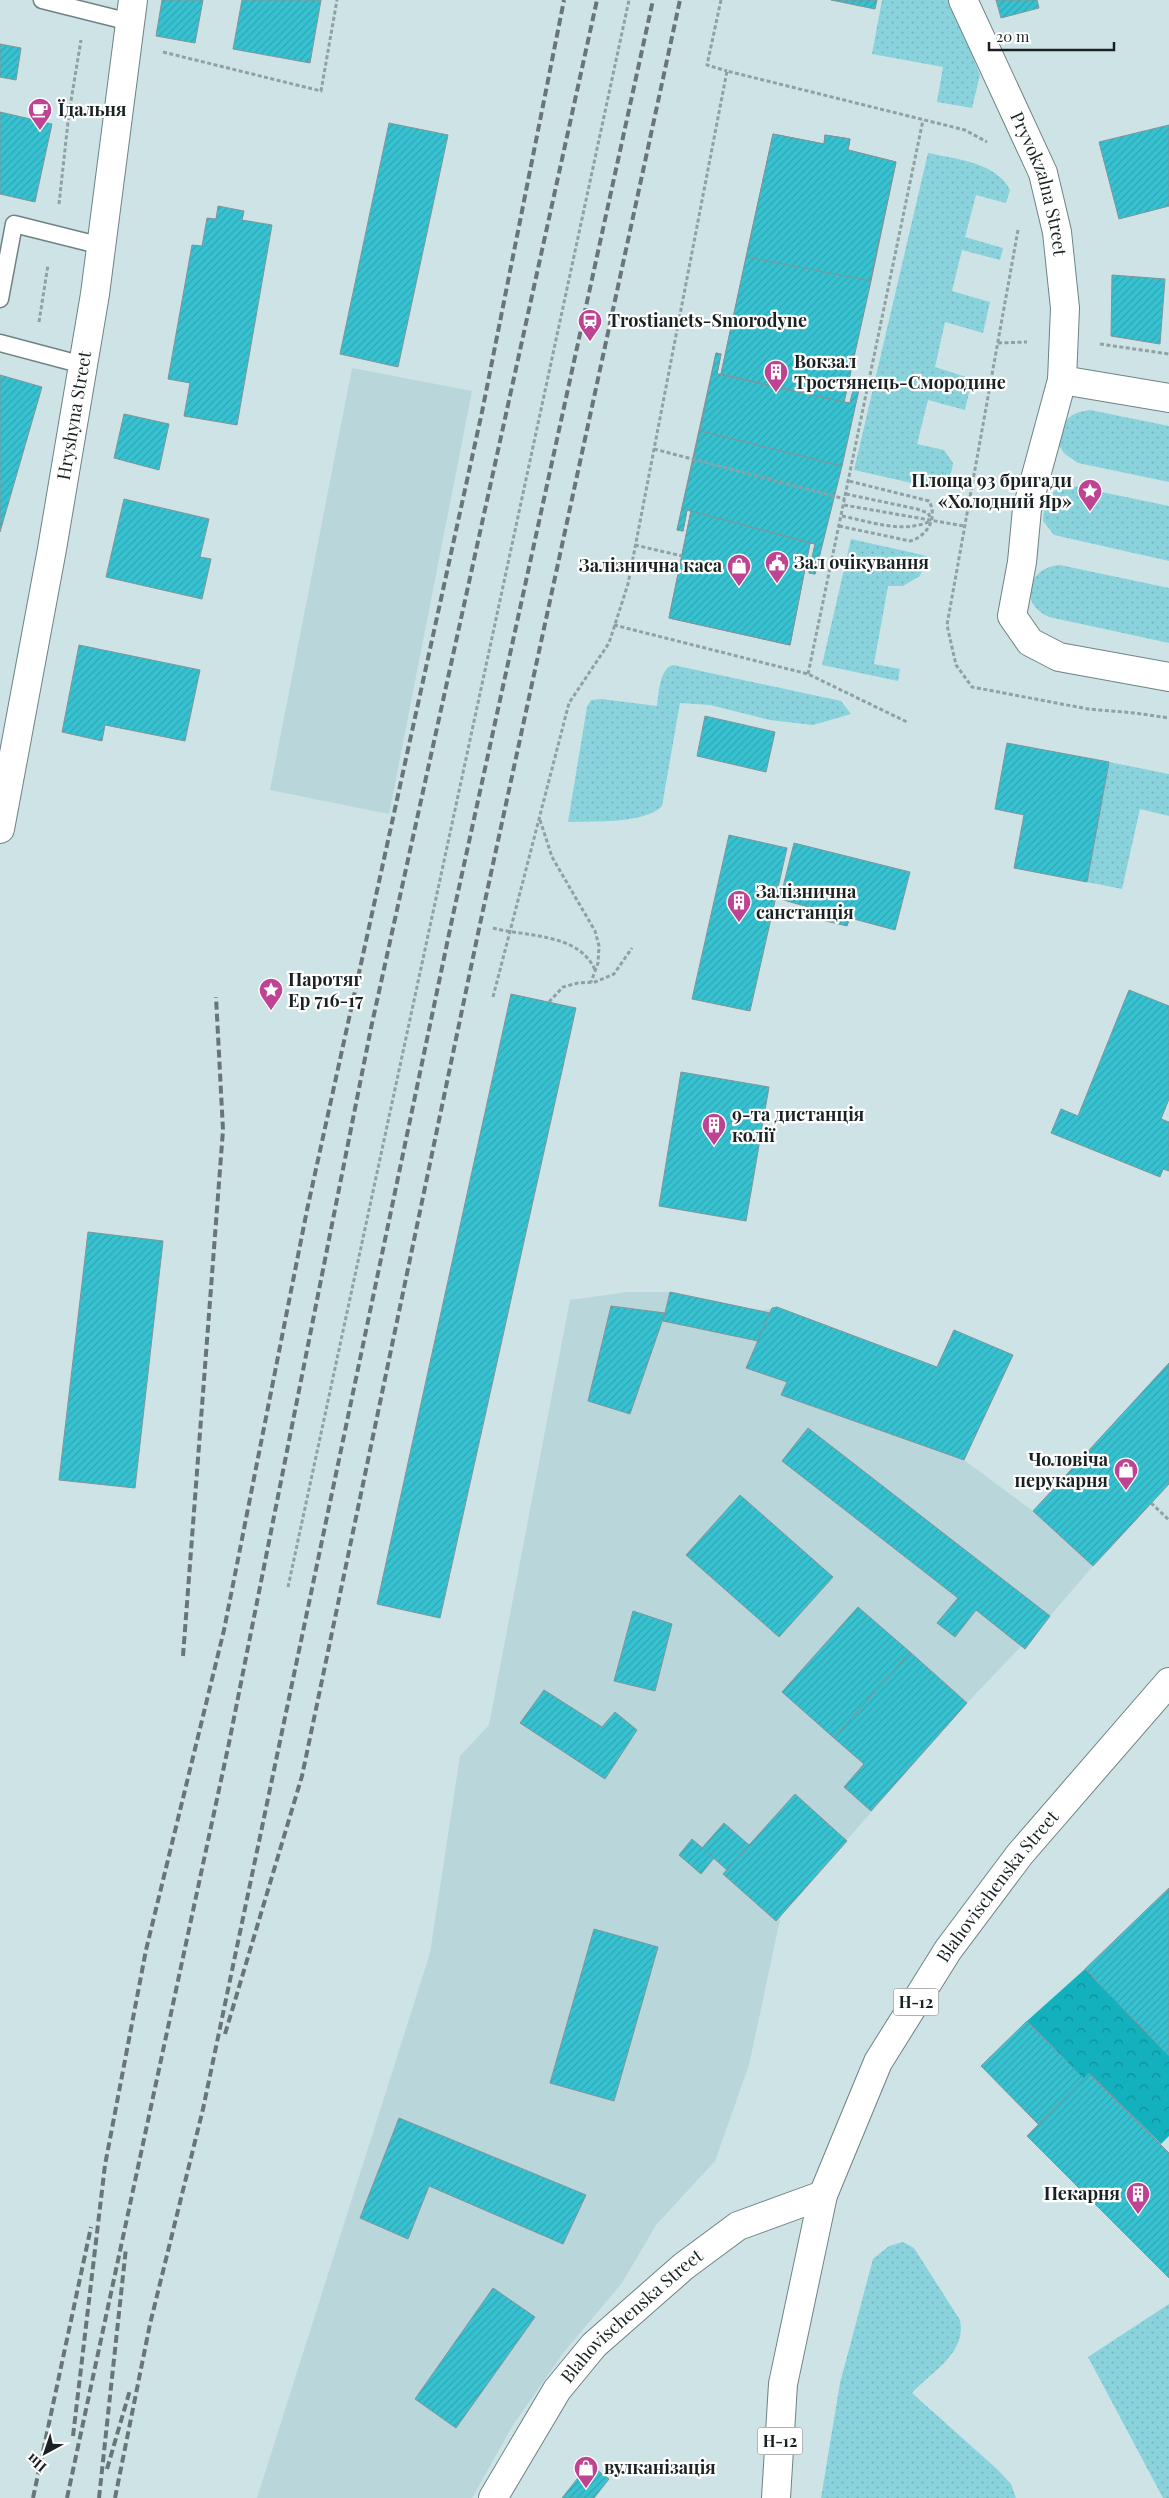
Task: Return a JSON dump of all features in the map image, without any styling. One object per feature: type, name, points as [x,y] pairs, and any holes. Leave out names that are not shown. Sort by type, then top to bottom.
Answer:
[{"type":"main road","name":"Pryvokzalna Street","points":[[963,0],[1043,173],[1057,232],[1066,308],[1062,380],[1028,509],[1022,562],[1012,616],[1030,642],[1059,657],[1169,677]]},
{"type":"main road","name":"Hryshyna Street","points":[[0,829],[52,549],[83,365],[102,246],[130,22]]},
{"type":"main road","points":[[1062,380],[1169,398]]},
{"type":"main road","name":"Blahovischenska Street","points":[[776,2498],[783,2384],[823,2195],[878,2062],[948,1950],[1020,1854],[1169,1682]]},
{"type":"main road","name":"Blahovischenska Street","points":[[493,2498],[557,2390],[594,2345],[684,2266],[738,2226],[823,2195]]},
{"type":"lane","points":[[42,0],[130,22]]},
{"type":"lane","points":[[0,299],[14,224],[102,246]]},
{"type":"lane","points":[[0,343],[83,365]]},
{"type":"path","points":[[130,22],[321,91],[337,0]]},
{"type":"path","points":[[288,1587],[629,0]]},
{"type":"path","points":[[721,0],[706,65],[965,130],[991,144]]},
{"type":"path","points":[[493,997],[569,703],[609,643],[628,584],[727,71]]},
{"type":"path","points":[[808,674],[924,120]]},
{"type":"path","points":[[1019,223],[947,626],[956,665],[972,687],[1088,710],[1135,713],[1169,718]]},
{"type":"path","points":[[1065,340],[1169,354]]},
{"type":"path","points":[[654,448],[846,499]]},
{"type":"path","points":[[839,526],[910,541],[917,539],[932,520],[934,509],[929,501],[849,481]]},
{"type":"path","points":[[846,494],[917,509],[928,514],[932,520]]},
{"type":"path","points":[[844,505],[964,526]]},
{"type":"path","points":[[842,516],[899,528],[918,527],[932,520]]},
{"type":"path","points":[[635,545],[682,556]]},
{"type":"path","points":[[614,625],[808,674],[907,722]]},
{"type":"path","points":[[539,819],[552,857],[595,931],[599,946],[595,971],[591,982]]},
{"type":"path","points":[[493,928],[570,944],[590,958],[595,971]]},
{"type":"path","points":[[550,1002],[563,987],[591,982],[614,974],[632,948]]},
{"type":"path","points":[[1151,1503],[1169,1520]]},
{"type":"shaded area","points":[[882,0],[950,0],[980,75],[972,108],[937,102],[943,67],[872,54]]},
{"type":"shaded area","points":[[928,153],[974,163],[995,173],[1010,190],[1006,203],[976,195],[965,237],[1003,248],[1000,260],[962,250],[952,291],[990,302],[983,333],[945,322],[935,367],[972,379],[965,410],[928,400],[917,444],[944,450],[953,463],[948,478],[934,488],[854,470]]},
{"type":"shaded area","points":[[352,368],[472,391],[389,814],[270,790]]},
{"type":"shaded area","points":[[1090,410],[1169,426],[1169,482],[1078,463],[1065,454],[1059,446],[1063,425],[1066,420],[1075,414]]},
{"type":"shaded area","points":[[1061,486],[1073,486],[1169,506],[1169,561],[1054,535],[1043,521],[1043,515],[1049,497]]},
{"type":"shaded area","points":[[851,539],[927,556],[920,576],[903,586],[888,586],[874,664],[900,669],[898,681],[822,665]]},
{"type":"shaded area","points":[[1060,565],[1169,588],[1169,643],[1049,617],[1039,611],[1030,595],[1030,586],[1040,572],[1049,567]]},
{"type":"shaded area","points":[[673,665],[841,701],[851,714],[813,725],[770,720],[710,705],[680,703],[662,806],[654,812],[631,819],[568,822],[587,707],[591,700],[602,699],[657,706],[662,677],[668,667]]},
{"type":"shaded area","points":[[1109,762],[1169,774],[1169,816],[1140,809],[1122,889],[1087,882]]},
{"type":"shaded area","points":[[628,1292],[670,1292],[761,1311],[777,1307],[937,1367],[1013,1355],[964,1460],[1033,1511],[1093,1566],[1050,1616],[967,1703],[781,1915],[749,2065],[715,2161],[656,2225],[622,2283],[564,2352],[513,2425],[472,2498],[257,2498],[430,1953],[460,1756],[489,1725],[570,1300]]},
{"type":"shaded area","points":[[903,2242],[914,2248],[960,2320],[961,2332],[953,2352],[946,2361],[912,2393],[998,2470],[1011,2484],[1016,2498],[821,2498],[840,2383],[873,2259],[889,2246]]},
{"type":"shaded area","points":[[1169,2304],[1169,2498],[1163,2498],[1088,2357]]},
{"type":"green space","points":[[1085,1969],[1169,2056],[1169,2136],[1161,2144],[1089,2073],[1084,2079],[1027,2021]]},
{"type":"building","points":[[162,0],[203,0],[195,43],[156,36]]},
{"type":"building","points":[[242,0],[321,0],[310,63],[233,49]]},
{"type":"building","points":[[831,0],[877,0],[875,9]]},
{"type":"building","points":[[996,0],[1037,0],[1039,8],[1001,18]]},
{"type":"building","points":[[0,44],[21,48],[16,80],[0,77]]},
{"type":"building","points":[[0,112],[52,124],[35,202],[0,194]]},
{"type":"building","points":[[389,123],[448,135],[398,367],[340,354]]},
{"type":"building","points":[[1169,125],[1169,206],[1119,219],[1099,142]]},
{"type":"building","points":[[773,134],[824,144],[825,135],[850,139],[848,150],[896,162],[871,281],[746,257]]},
{"type":"building","name":"Вокзал Тростянець-Смородине","points":[[773,134],[824,144],[825,135],[850,139],[848,150],[896,162],[844,402],[850,403],[855,383],[860,385],[815,574],[809,573],[815,544],[810,543],[790,645],[669,618],[691,511],[687,510],[683,531],[677,530],[716,353],[721,354],[717,374],[721,374]]},
{"type":"building","points":[[218,206],[244,211],[242,220],[272,225],[237,425],[184,416],[190,383],[168,379],[192,245],[202,246],[207,218],[216,219]]},
{"type":"building","points":[[746,257],[871,281],[844,402],[721,374]]},
{"type":"building","points":[[1112,275],[1165,279],[1160,344],[1111,336]]},
{"type":"building","points":[[716,353],[721,354],[717,374],[850,403],[855,383],[860,385],[842,466],[700,431]]},
{"type":"building","points":[[0,375],[42,387],[0,532]]},
{"type":"building","points":[[124,414],[169,424],[159,470],[114,458]]},
{"type":"building","points":[[700,431],[842,466],[815,574],[809,573],[815,544],[687,510],[683,531],[677,530]]},
{"type":"building","points":[[124,499],[209,519],[200,557],[211,559],[202,599],[106,577]]},
{"type":"building","name":"Залізнична каса","points":[[691,511],[810,543],[790,645],[669,618]]},
{"type":"building","points":[[79,645],[200,670],[185,741],[105,725],[102,741],[62,732]]},
{"type":"building","points":[[705,716],[775,732],[766,772],[697,756]]},
{"type":"building","points":[[1007,743],[1109,762],[1087,882],[1014,868],[1024,815],[995,809]]},
{"type":"building","name":"Залізнична санстанція","points":[[729,835],[787,848],[750,1011],[692,999]]},
{"type":"building","points":[[794,843],[910,872],[895,930],[850,918],[847,926],[813,918],[815,909],[780,899]]},
{"type":"building","points":[[1129,990],[1169,1006],[1169,1099],[1161,1119],[1169,1122],[1169,1171],[1163,1169],[1160,1177],[1051,1133],[1061,1109],[1078,1116]]},
{"type":"building","points":[[511,994],[576,1008],[440,1618],[377,1604]]},
{"type":"building","name":"9-та дистанція колії","points":[[681,1072],[769,1087],[746,1221],[659,1206]]},
{"type":"building","points":[[88,1232],[163,1241],[135,1488],[59,1480]]},
{"type":"building","points":[[670,1292],[770,1313],[758,1341],[663,1321]]},
{"type":"building","points":[[611,1306],[665,1313],[630,1414],[588,1401]]},
{"type":"building","points":[[777,1307],[937,1367],[954,1330],[1013,1355],[964,1460],[781,1395],[787,1382],[746,1368],[772,1308]]},
{"type":"building","points":[[1169,1363],[1169,1484],[1093,1566],[1033,1511]]},
{"type":"building","points":[[808,1428],[1050,1616],[1025,1649],[976,1610],[955,1637],[937,1623],[958,1598],[782,1461]]},
{"type":"building","points":[[740,1495],[833,1577],[779,1637],[686,1555]]},
{"type":"building","points":[[858,1607],[910,1652],[834,1738],[782,1692]]},
{"type":"building","points":[[633,1611],[672,1624],[655,1691],[614,1681]]},
{"type":"building","points":[[910,1652],[967,1703],[871,1811],[844,1787],[864,1764],[834,1738]]},
{"type":"building","points":[[544,1690],[602,1727],[615,1712],[637,1730],[605,1779],[520,1723]]},
{"type":"building","points":[[795,1794],[847,1841],[776,1921],[723,1874]]},
{"type":"building","points":[[724,1823],[749,1845],[727,1870],[702,1848]]},
{"type":"building","points":[[692,1839],[714,1858],[701,1874],[679,1855]]},
{"type":"building","points":[[1169,1888],[1169,2056],[1085,1969]]},
{"type":"building","points":[[594,1929],[658,1947],[614,2101],[550,2083]]},
{"type":"building","points":[[1027,2021],[1084,2079],[1038,2124],[981,2066]]},
{"type":"building","name":"Пекарня","points":[[1089,2073],[1169,2153],[1169,2278],[1027,2136]]},
{"type":"building","points":[[399,2118],[586,2195],[563,2244],[429,2186],[408,2239],[360,2218]]},
{"type":"building","points":[[493,2288],[535,2317],[456,2428],[415,2399]]},
{"type":"building","name":"вулканізація","points":[[589,2464],[609,2479],[594,2498],[562,2498]]},
{"type":"railway","points":[[73,2436],[105,2165],[146,1950],[224,1630],[307,1210],[482,412],[564,0]]},
{"type":"railway","points":[[67,2498],[229,1743],[371,1028],[597,0]]},
{"type":"railway","points":[[115,2498],[150,2324],[203,2109],[453,915],[653,0]]},
{"type":"railway","points":[[225,2034],[302,1776],[480,924],[680,0]]},
{"type":"railway","points":[[183,1656],[223,1130],[216,997]]},
{"type":"railway","points":[[33,2498],[91,2227]]},
{"type":"railway","points":[[99,2498],[126,2248]]},
{"type":"railway","points":[[107,2469],[130,2390]]},
{"type":"place","name":"Їдальня","points":[[40,131]]},
{"type":"place","name":"Trostianets-Smorodyne","points":[[590,342]]},
{"type":"place","name":"Вокзал Тростянець-Смородине","points":[[776,393]]},
{"type":"place","name":"Площа 93 бригади «Холодний Яр»","points":[[1090,512]]},
{"type":"place","name":"Зал очікування","points":[[777,584]]},
{"type":"place","name":"Залізнична каса","points":[[739,587]]},
{"type":"place","name":"Залізнична санстанція","points":[[739,923]]},
{"type":"place","name":"Паротяг Ер 716-17","points":[[271,1011]]},
{"type":"place","name":"9-та дистанція колії","points":[[714,1146]]},
{"type":"place","name":"Чоловіча перукарня","points":[[1126,1491]]},
{"type":"place","name":"Пекарня","points":[[1138,2215]]},
{"type":"place","name":"вулканізація","points":[[586,2489]]}]
